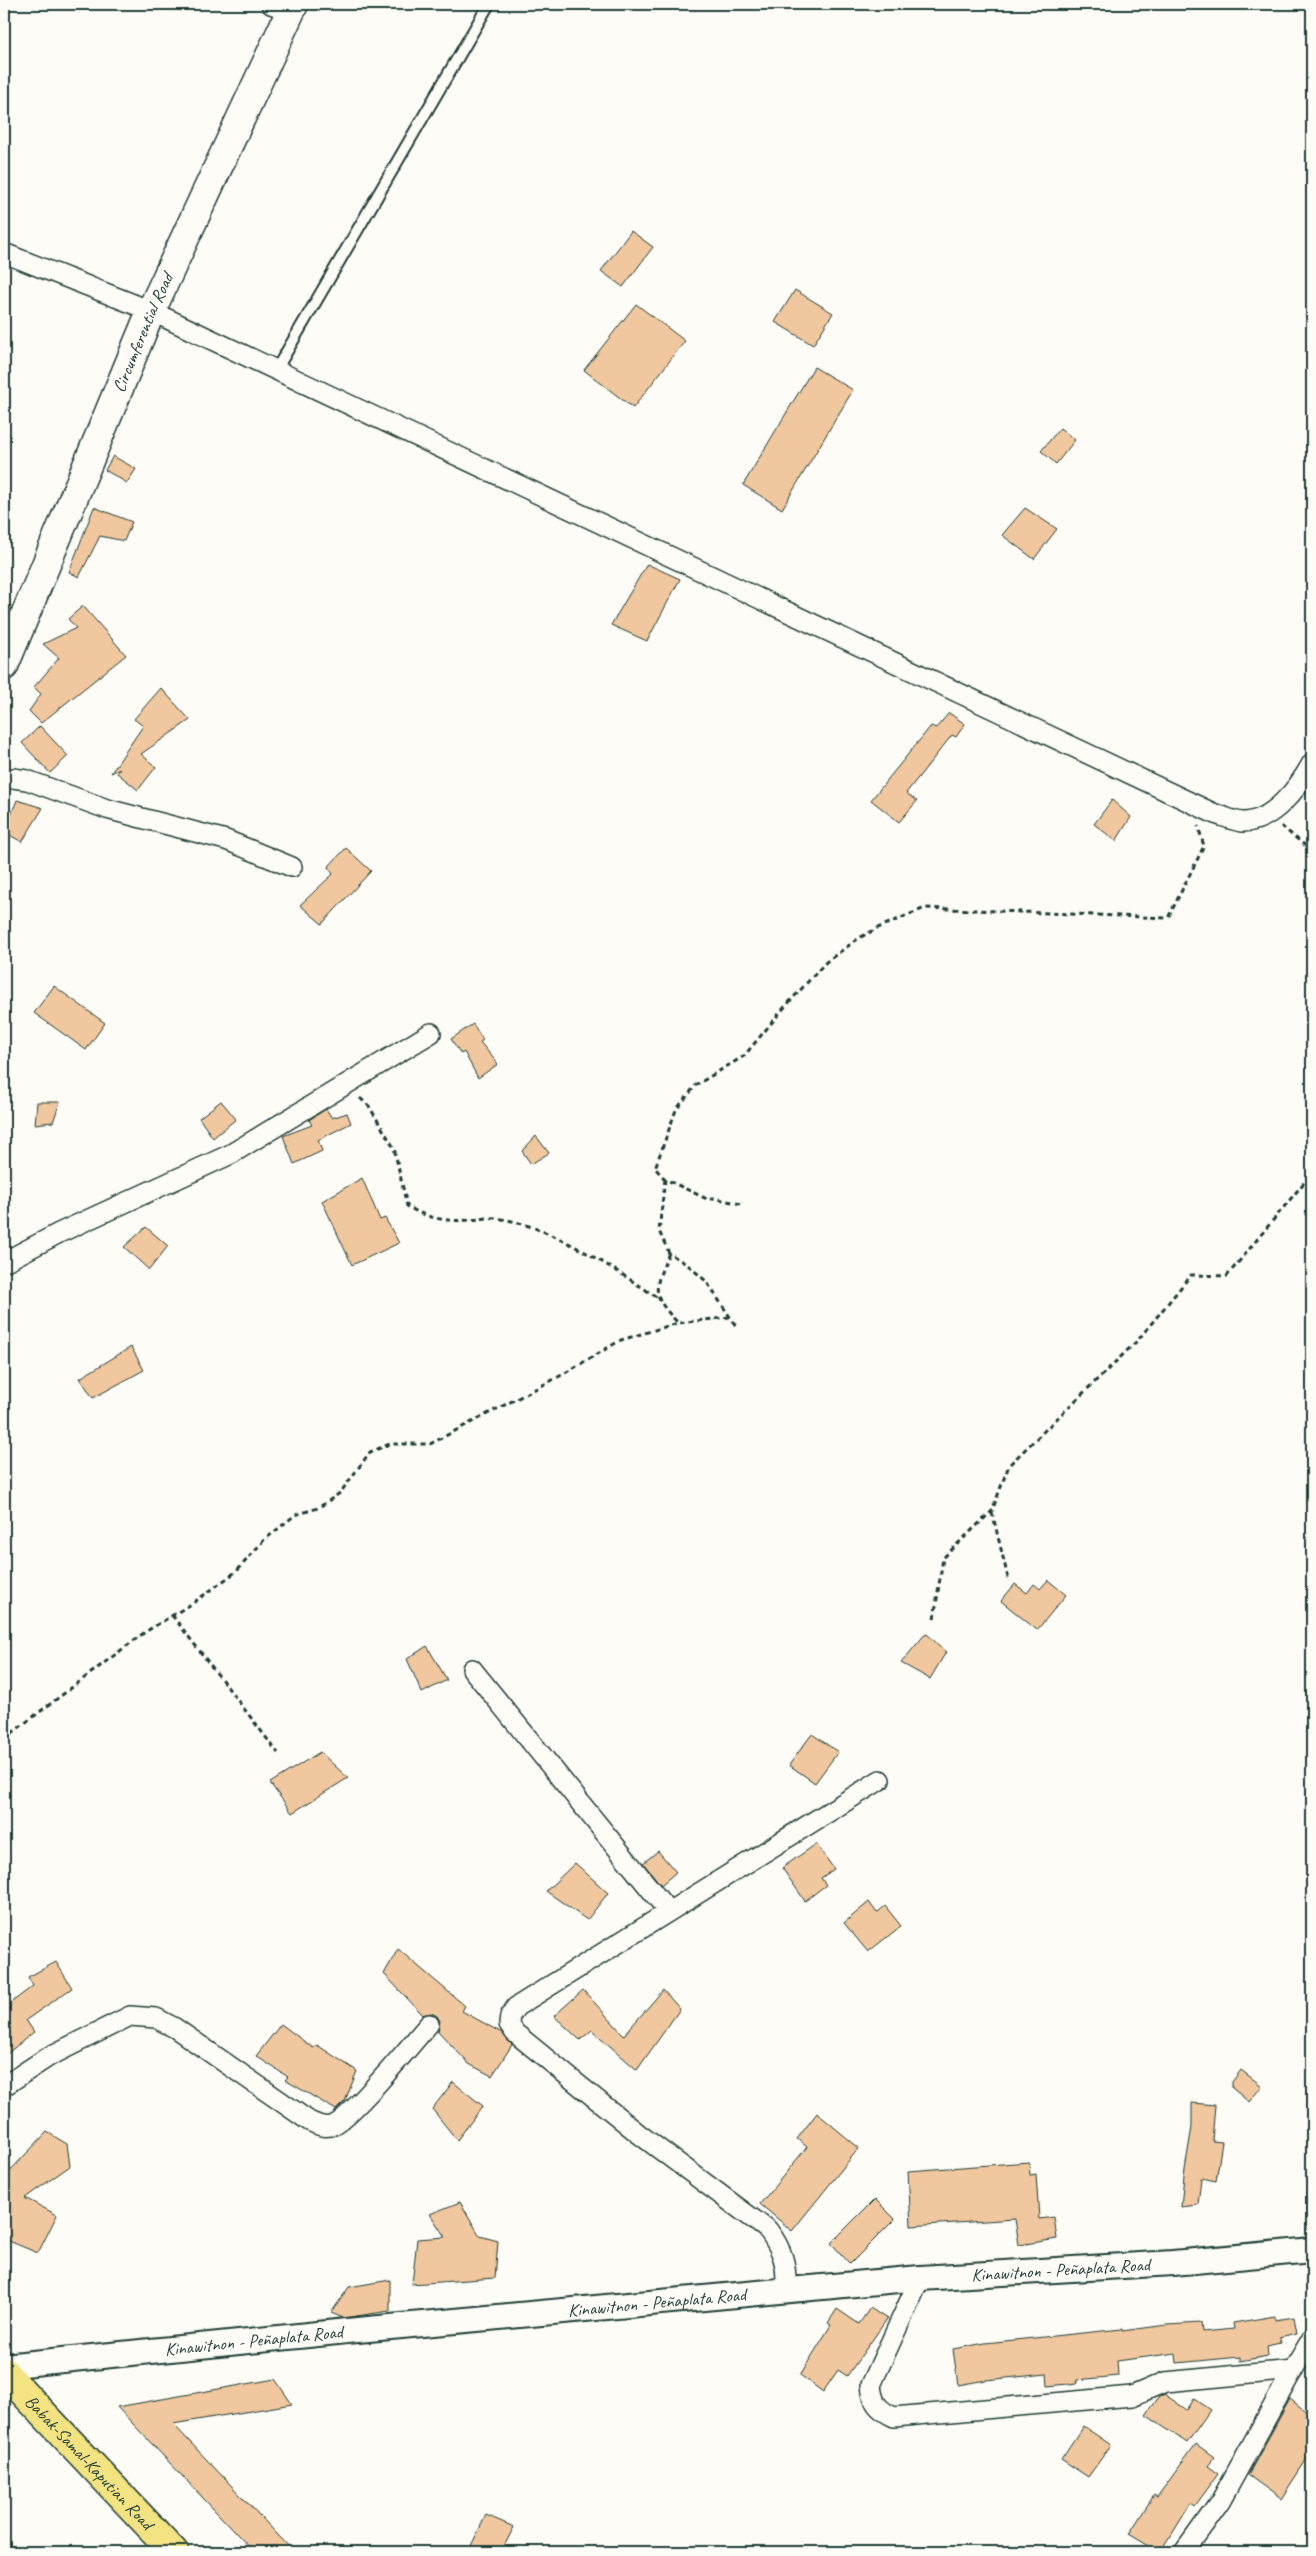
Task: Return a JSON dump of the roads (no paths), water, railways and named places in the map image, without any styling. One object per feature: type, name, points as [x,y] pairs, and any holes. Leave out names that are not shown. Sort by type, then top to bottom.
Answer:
[{"type":"main road","name":"Circumferential Road","points":[[4,666],[151,311],[285,6]]},
{"type":"main road","name":"Babak-Samal-Kaputian Road","points":[[4,2372],[174,2552]]},
{"type":"street","points":[[4,253],[151,311],[1215,814],[1242,822],[1267,815],[1289,798],[1312,766]]},
{"type":"street","points":[[4,780],[13,778],[27,780],[107,809],[226,840],[292,868]]},
{"type":"street","points":[[4,1262],[59,1233],[231,1154],[431,1033]]},
{"type":"street","points":[[472,1669],[668,1911]]},
{"type":"street","points":[[786,2290],[787,2268],[783,2254],[768,2230],[639,2134],[515,2033],[509,2024],[510,2016],[516,2007],[880,1780]]},
{"type":"street","points":[[4,2086],[48,2056],[130,2016],[156,2018],[176,2028],[309,2121],[322,2126],[333,2126],[350,2112],[429,2024]]},
{"type":"street","name":"Kinawitnon - Peñaplata Road","points":[[4,2366],[347,2330],[920,2278],[1310,2254]]},
{"type":"street","points":[[920,2278],[871,2385],[873,2401],[880,2411],[894,2417],[1132,2396],[1165,2382],[1293,2370]]},
{"type":"street","points":[[1184,2552],[1220,2502],[1312,2338]]},
{"type":"lane","points":[[276,370],[489,4]]}]
